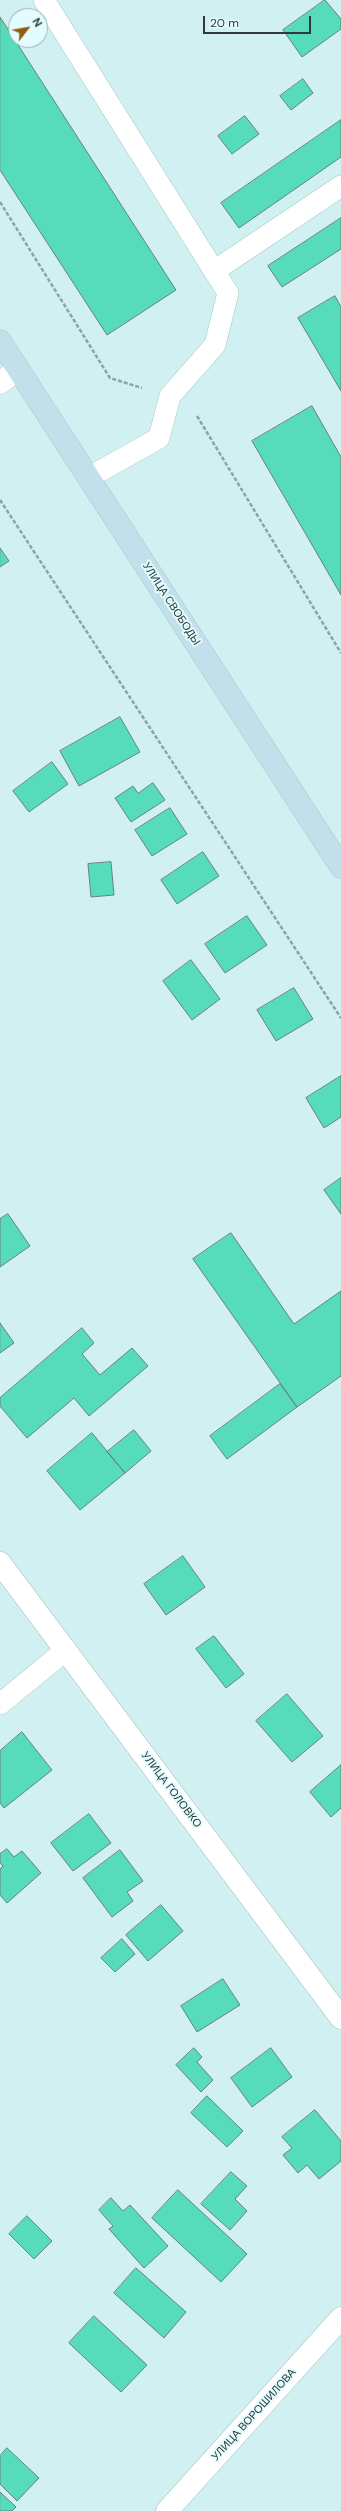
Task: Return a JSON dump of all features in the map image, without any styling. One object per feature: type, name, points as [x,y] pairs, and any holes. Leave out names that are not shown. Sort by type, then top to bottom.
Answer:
[{"type":"main road","name":"УЛИЦА СВОБОДЫ","points":[[0,341],[341,867]]},
{"type":"street","points":[[0,383],[18,369]]},
{"type":"street","name":"УЛИЦА ГОЛОВКО","points":[[0,1563],[341,2018]]},
{"type":"street","name":"УЛИЦА ВОРОШИЛОВА","points":[[167,2511],[341,2318]]},
{"type":"lane","points":[[44,0],[228,293],[215,345],[170,396],[160,438],[88,478]]},
{"type":"lane","points":[[214,271],[341,186]]},
{"type":"lane","points":[[0,1704],[66,1650]]},
{"type":"path","points":[[0,500],[341,1018]]},
{"type":"building","points":[[325,0],[341,19],[341,29],[302,57],[283,30]]},
{"type":"building","points":[[0,17],[8,29],[8,48],[20,48],[176,290],[107,335],[0,170]]},
{"type":"building","points":[[303,79],[313,93],[291,110],[280,96]]},
{"type":"building","points":[[245,116],[259,134],[232,154],[218,136]]},
{"type":"building","points":[[341,120],[341,157],[239,228],[221,203]]},
{"type":"building","points":[[341,218],[341,249],[282,287],[268,266]]},
{"type":"building","points":[[335,296],[341,307],[341,391],[298,318]]},
{"type":"building","points":[[312,406],[341,457],[341,595],[252,441]]},
{"type":"building","points":[[0,548],[9,561],[0,567]]},
{"type":"building","points":[[120,717],[140,752],[79,786],[60,751]]},
{"type":"building","points":[[52,762],[68,784],[29,812],[13,791]]},
{"type":"building","points":[[153,783],[165,800],[131,822],[115,798],[133,786],[138,793]]},
{"type":"building","points":[[170,808],[187,834],[152,856],[135,830]]},
{"type":"building","points":[[203,852],[219,876],[177,904],[161,880]]},
{"type":"building","points":[[111,862],[114,895],[91,897],[88,864]]},
{"type":"building","points":[[247,916],[267,945],[225,973],[205,944]]},
{"type":"building","points":[[191,960],[220,999],[192,1020],[163,981]]},
{"type":"building","points":[[294,988],[313,1019],[276,1041],[257,1010]]},
{"type":"building","points":[[341,1076],[341,1117],[324,1128],[306,1098]]},
{"type":"building","points":[[341,1178],[341,1214],[324,1190]]},
{"type":"building","points":[[8,1214],[30,1246],[0,1267],[0,1219]]},
{"type":"building","points":[[231,1233],[294,1324],[341,1291],[341,1376],[297,1407],[193,1259]]},
{"type":"building","points":[[0,1323],[14,1343],[0,1353]]},
{"type":"building","points":[[82,1328],[94,1343],[82,1354],[100,1375],[132,1348],[148,1366],[89,1416],[74,1398],[27,1438],[0,1406],[0,1398]]},
{"type":"building","points":[[280,1384],[297,1407],[227,1459],[210,1436]]},
{"type":"building","points":[[134,1430],[151,1451],[125,1473],[107,1452]]},
{"type":"building","points":[[92,1433],[125,1473],[80,1510],[47,1471]]},
{"type":"building","points":[[183,1556],[205,1587],[166,1615],[144,1584]]},
{"type":"building","points":[[214,1636],[244,1674],[226,1688],[196,1649]]},
{"type":"building","points":[[287,1694],[323,1736],[292,1762],[256,1721]]},
{"type":"building","points":[[22,1732],[52,1770],[4,1808],[0,1803],[0,1751]]},
{"type":"building","points":[[341,1765],[341,1808],[331,1817],[310,1792]]},
{"type":"building","points":[[89,1814],[111,1843],[73,1871],[51,1843]]},
{"type":"building","points":[[7,1849],[14,1857],[22,1851],[41,1873],[7,1903],[0,1895],[0,1869],[3,1866],[0,1863],[0,1854]]},
{"type":"building","points":[[120,1850],[143,1881],[127,1892],[133,1901],[112,1917],[83,1878]]},
{"type":"building","points":[[161,1905],[183,1931],[148,1961],[126,1935]]},
{"type":"building","points":[[122,1939],[135,1954],[115,1972],[101,1958]]},
{"type":"building","points":[[223,1979],[240,2005],[197,2032],[181,2006]]},
{"type":"building","points":[[194,2048],[202,2057],[197,2062],[213,2080],[201,2092],[176,2065]]},
{"type":"building","points":[[271,2048],[292,2077],[252,2107],[231,2078]]},
{"type":"building","points":[[207,2096],[243,2131],[227,2147],[191,2113]]},
{"type":"building","points":[[315,2110],[341,2141],[341,2161],[319,2179],[307,2165],[298,2173],[283,2155],[292,2148],[282,2137]]},
{"type":"building","points":[[231,2172],[247,2186],[235,2199],[247,2211],[230,2230],[201,2204]]},
{"type":"building","points":[[178,2190],[247,2254],[221,2282],[152,2218]]},
{"type":"building","points":[[111,2198],[123,2211],[130,2205],[168,2246],[144,2268],[109,2229],[113,2226],[99,2210]]},
{"type":"building","points":[[27,2216],[52,2241],[34,2259],[9,2234]]},
{"type":"building","points":[[136,2268],[186,2312],[164,2338],[114,2293]]},
{"type":"building","points":[[94,2316],[147,2365],[121,2392],[69,2343]]},
{"type":"building","points":[[7,2448],[39,2478],[17,2501],[0,2484],[0,2456]]},
{"type":"building","points":[[0,2492],[16,2507],[12,2511],[0,2511]]}]
